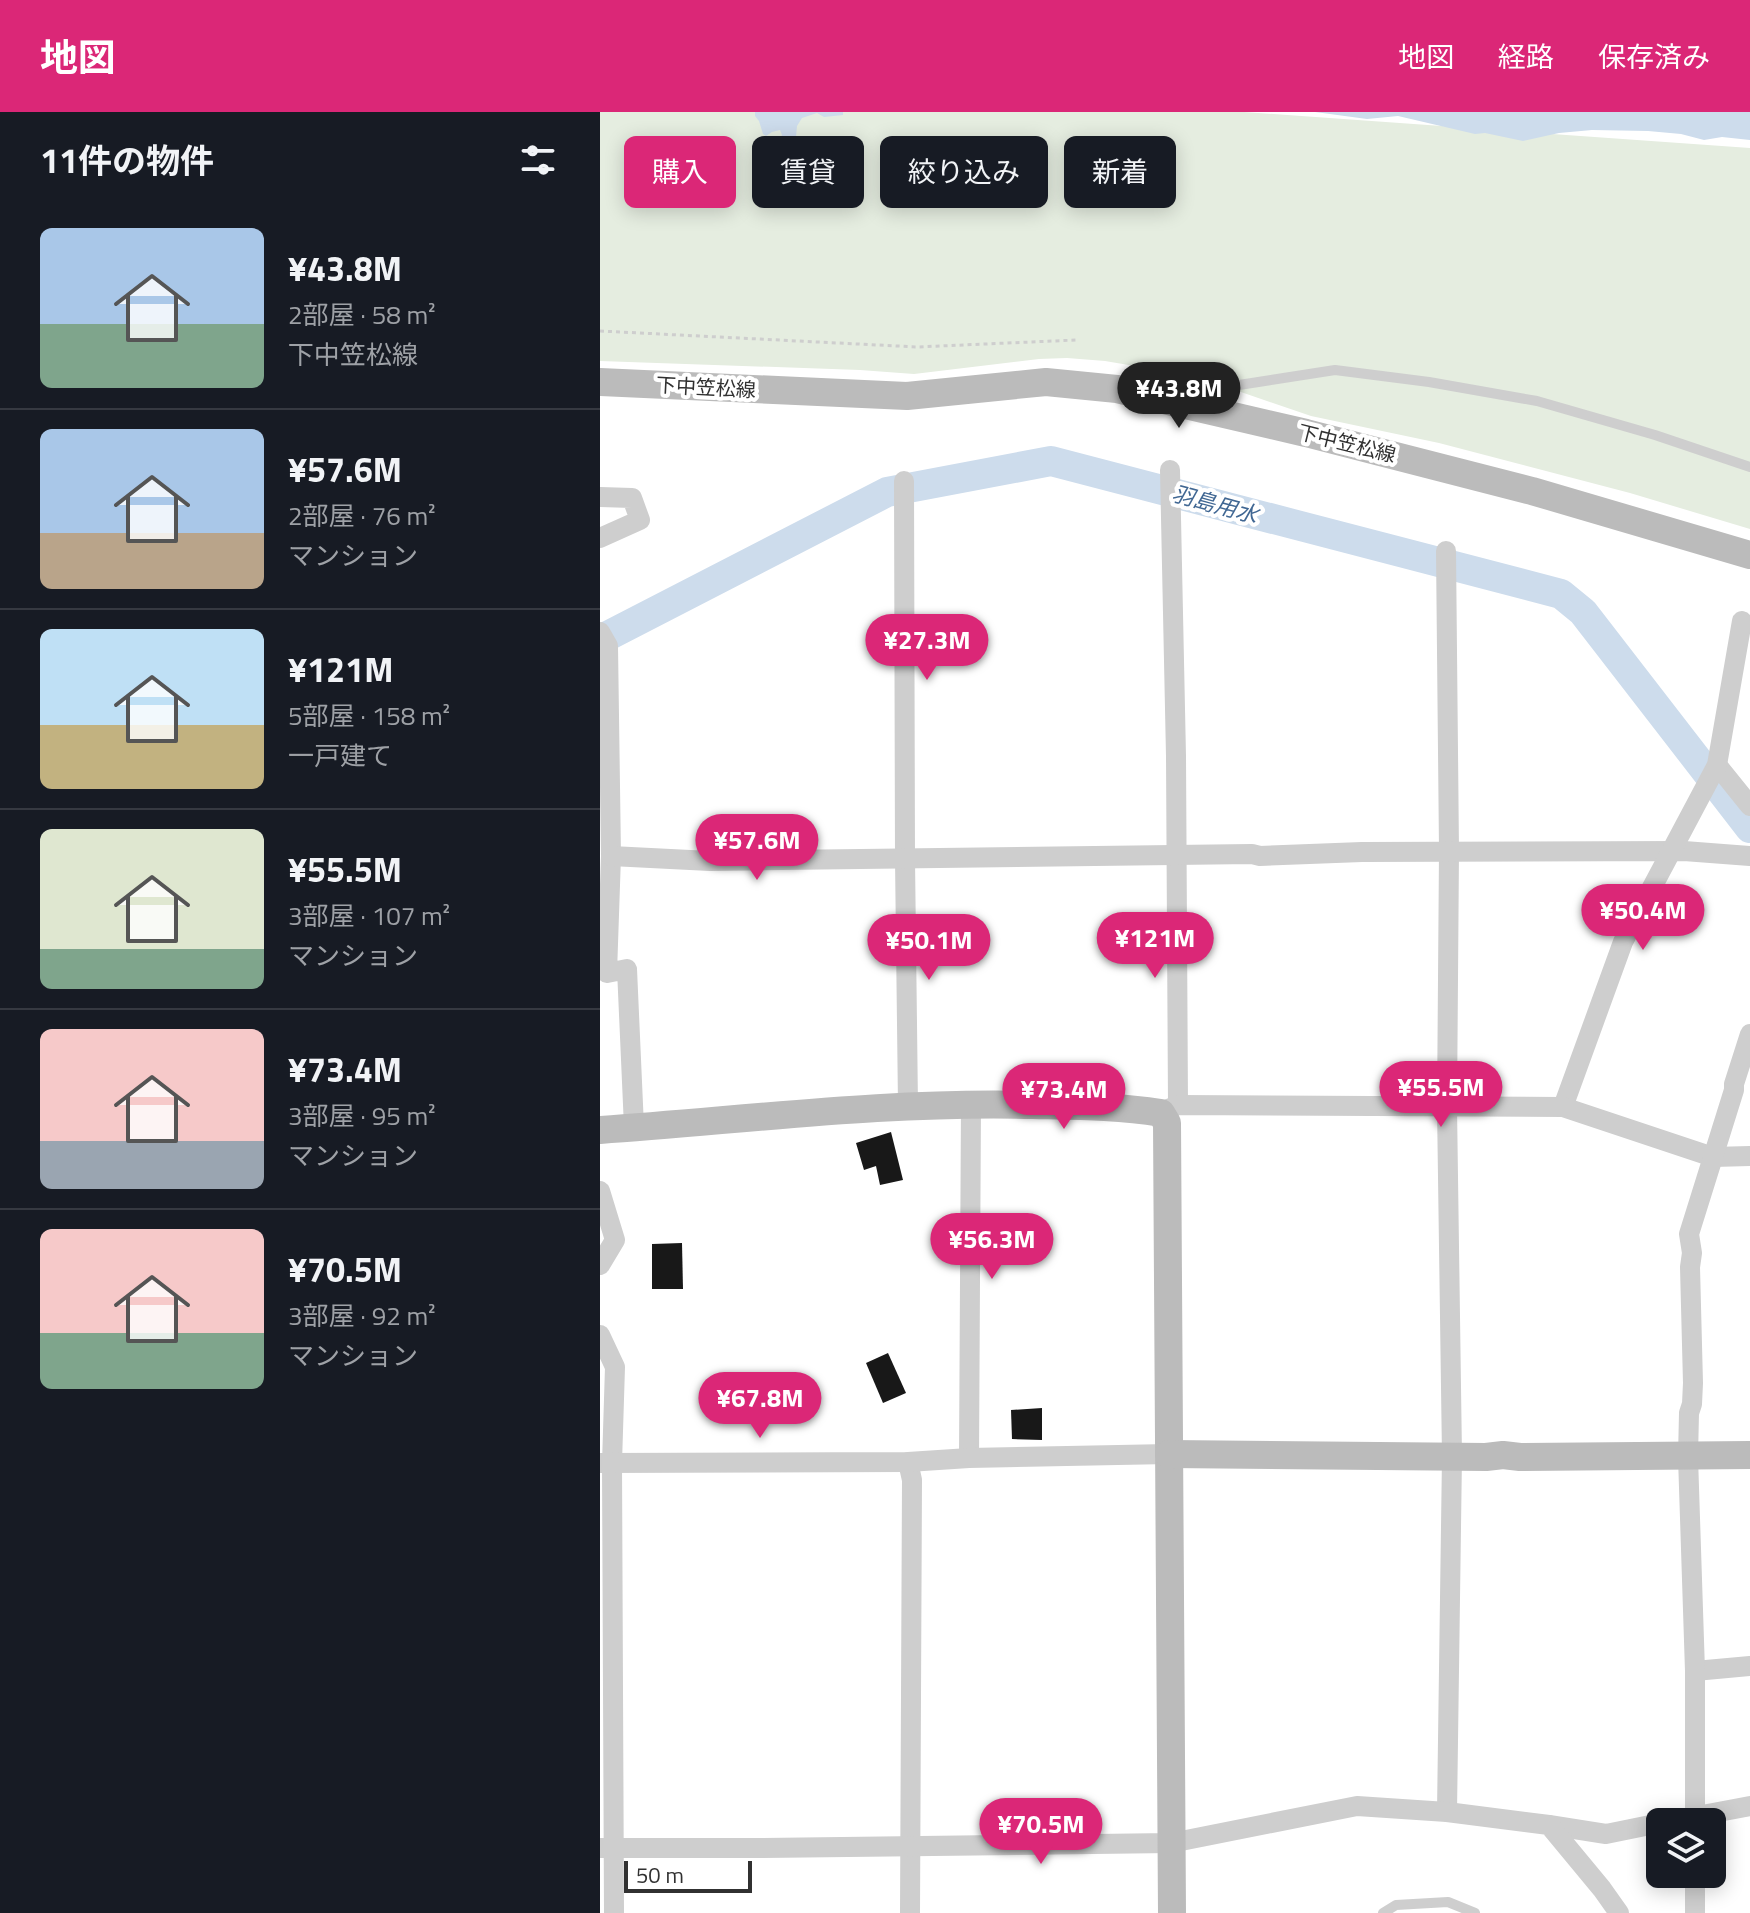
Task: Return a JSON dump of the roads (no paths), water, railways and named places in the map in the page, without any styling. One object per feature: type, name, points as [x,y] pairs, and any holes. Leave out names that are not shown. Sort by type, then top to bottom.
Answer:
[{"type":"street","name":"下中笠松線","points":[[600,382],[907,396],[1046,382],[1117,389],[1532,491],[1750,555]]},
{"type":"street","points":[[1170,470],[1176,855],[1166,1163],[1172,1913]]},
{"type":"street","points":[[904,481],[908,1106]]},
{"type":"street","points":[[600,497],[632,498],[640,520],[600,538]]},
{"type":"street","points":[[1446,551],[1449,851],[1447,1107],[1452,1456],[1447,1812]]},
{"type":"street","points":[[1563,1107],[1623,942],[1716,766],[1742,621]]},
{"type":"street","points":[[604,639],[611,856],[604,974],[627,969],[634,1127]]},
{"type":"street","points":[[1716,766],[1750,806]]},
{"type":"street","points":[[611,856],[710,861],[1260,856],[1449,851],[1670,851],[1750,856]]},
{"type":"street","points":[[1695,1808],[1695,1671],[1688,1457],[1693,1383],[1692,1253],[1689,1234],[1750,1034]]},
{"type":"street","points":[[969,1458],[971,1103]]},
{"type":"street","points":[[600,1130],[971,1103],[1169,1109],[1563,1107],[1713,1157],[1750,1156]]},
{"type":"street","points":[[600,1191],[615,1240],[600,1265]]},
{"type":"street","points":[[600,1335],[615,1367],[606,1463],[607,1848],[614,1913]]},
{"type":"street","points":[[606,1463],[908,1462],[1169,1454],[1750,1455]]},
{"type":"street","points":[[908,1462],[912,1480],[910,1913]]},
{"type":"street","points":[[1695,1671],[1750,1666]]},
{"type":"street","points":[[607,1848],[1171,1843],[1357,1806],[1447,1812],[1606,1834],[1646,1825]]},
{"type":"street","points":[[1726,1812],[1750,1806]]},
{"type":"street","points":[[1549,1825],[1619,1913]]},
{"type":"street","points":[[1695,1888],[1695,1913]]},
{"type":"lane","points":[[1155,398],[1335,370],[1537,401],[1655,435],[1750,467]]},
{"type":"lane","points":[[1383,1913],[1396,1905],[1448,1902],[1475,1913]]},
{"type":"water","points":[[755,112],[843,112],[843,115],[824,117],[817,113],[802,118],[796,136],[782,136],[780,130],[766,136]]},
{"type":"water","points":[[1315,112],[1750,112],[1750,140],[1722,137],[1704,140],[1648,131],[1592,130],[1523,141],[1485,133],[1475,134],[1398,116],[1367,119]]},
{"type":"waterway","name":"羽島用水","points":[[600,640],[887,492],[1051,461],[1561,594],[1583,612],[1750,828]]}]
